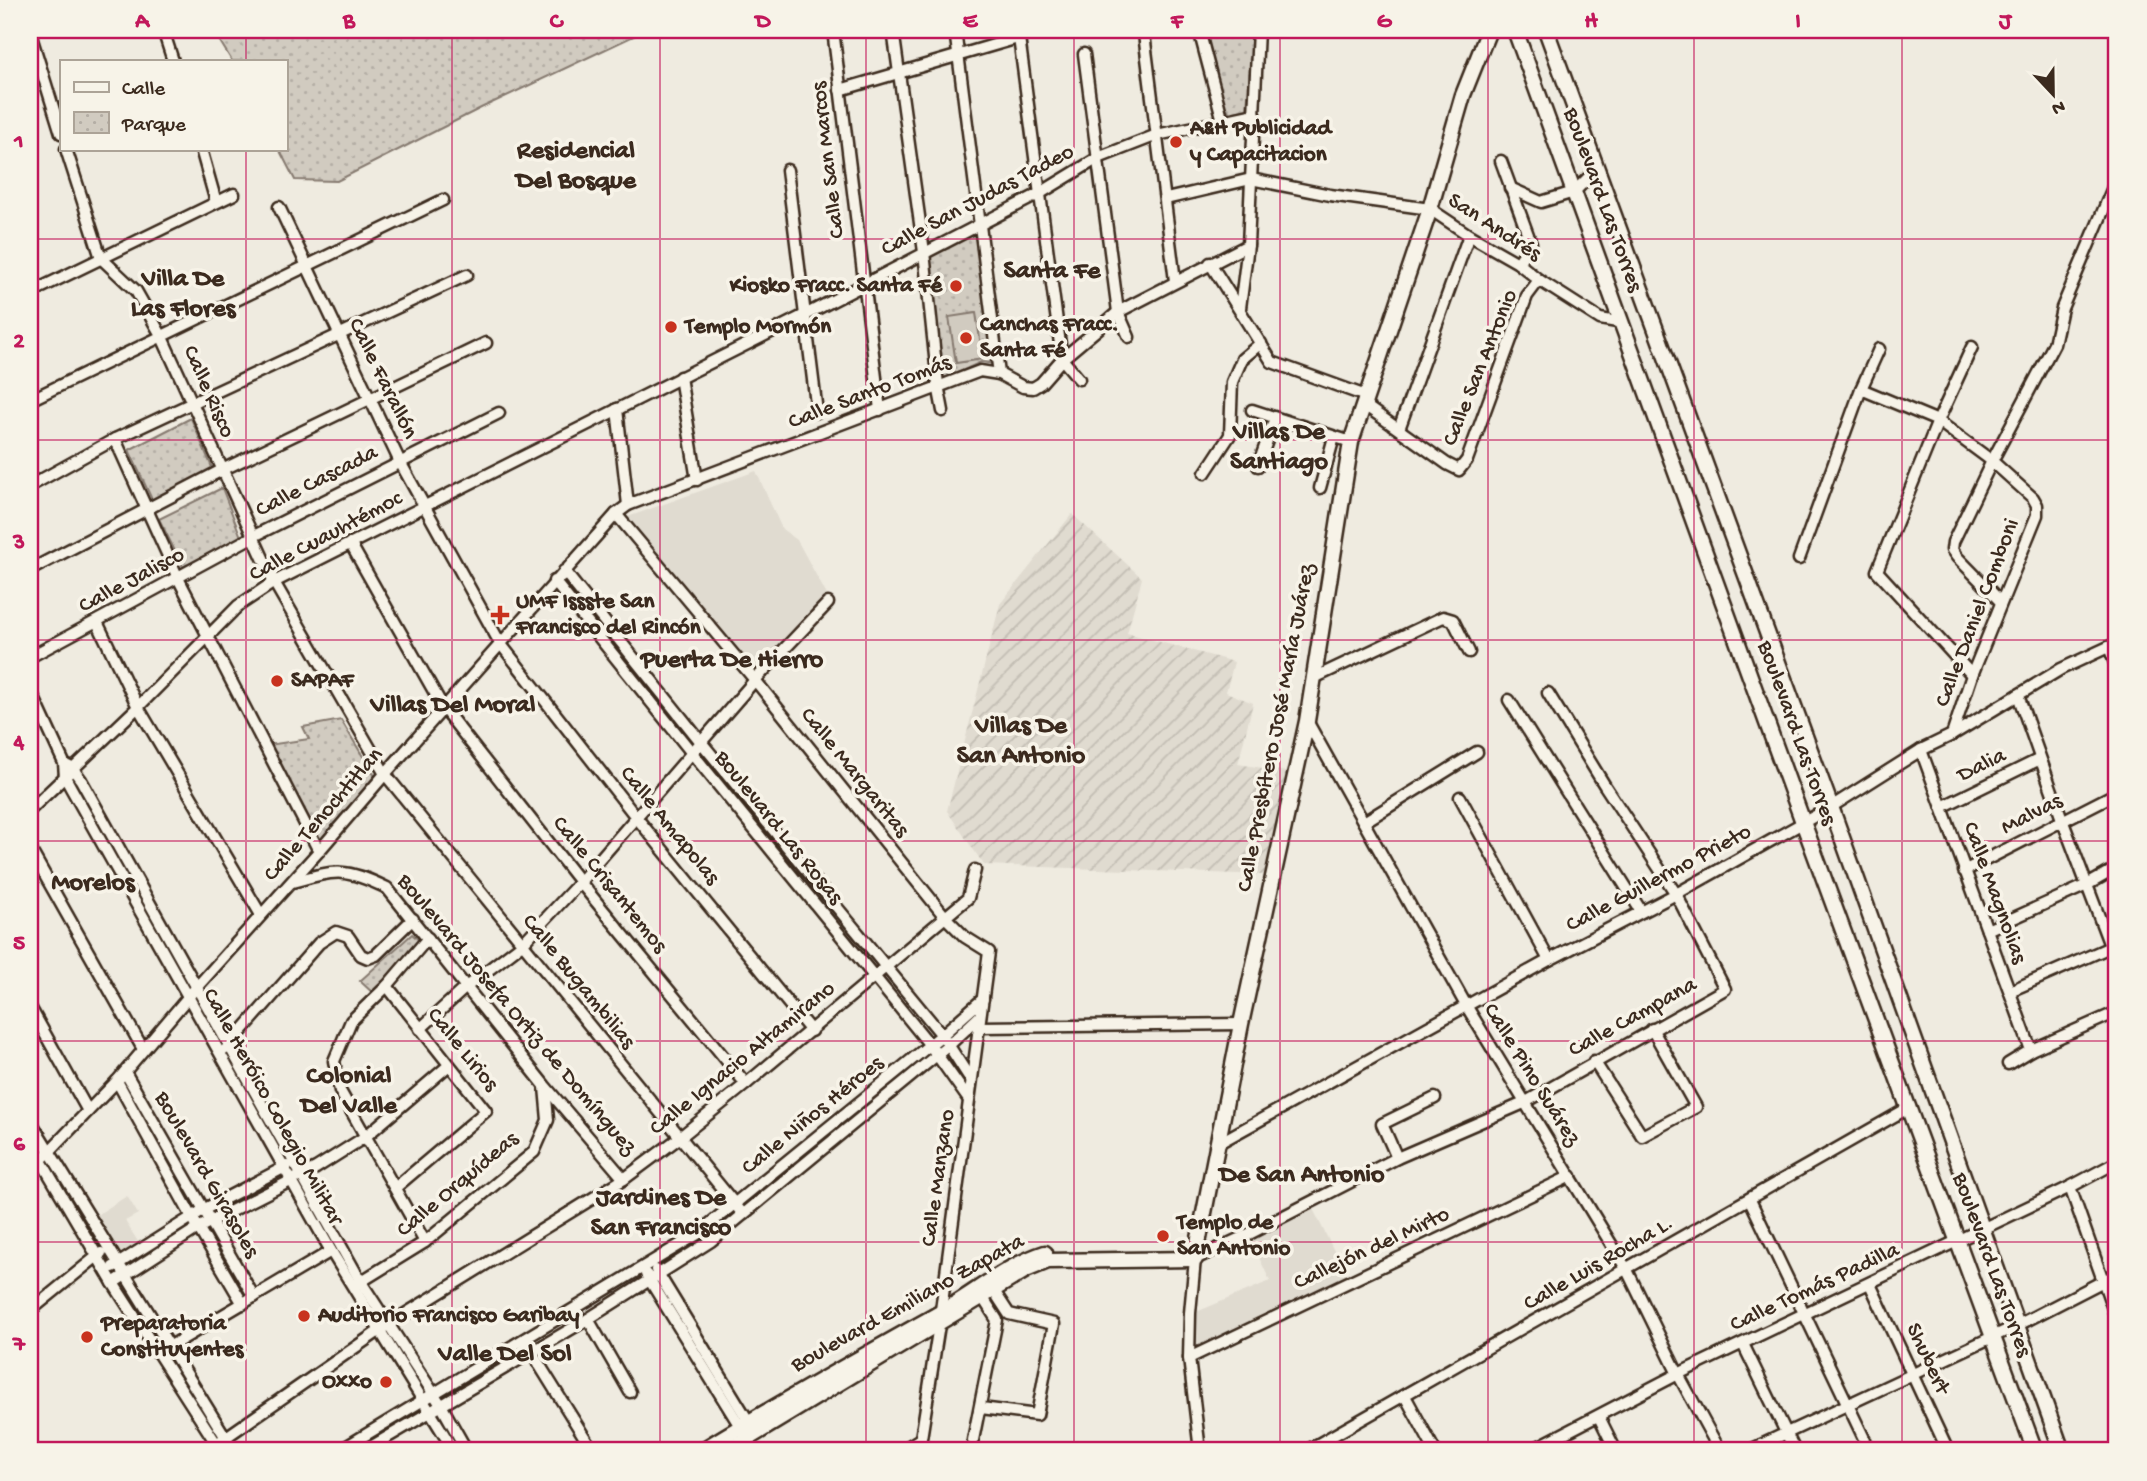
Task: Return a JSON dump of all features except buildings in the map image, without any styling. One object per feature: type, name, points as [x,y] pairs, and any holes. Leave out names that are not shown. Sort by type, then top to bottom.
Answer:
[{"type":"street","points":[[163,30],[173,60]]},
{"type":"street","name":"Calle San Marcos","points":[[833,30],[880,410]]},
{"type":"street","points":[[893,30],[943,411]]},
{"type":"street","points":[[955,30],[999,374]]},
{"type":"street","points":[[1156,30],[1144,34],[1175,281]]},
{"type":"street","points":[[1199,30],[1223,121]]},
{"type":"street","points":[[1240,309],[1248,245],[1258,30]]},
{"type":"street","name":"Calle Presbítero José María Juárez","points":[[1200,1451],[1189,1358],[1195,1255],[1241,1024],[1307,721],[1351,442],[1430,209],[1464,95],[1489,30]]},
{"type":"street","name":"Boulevard Las Torres","points":[[1515,30],[1578,188],[1623,323],[1803,822],[2035,1451]]},
{"type":"street","name":"Boulevard Las Torres","points":[[1546,30],[1594,172],[1831,807],[2062,1451]]},
{"type":"street","points":[[30,33],[60,130]]},
{"type":"street","points":[[839,90],[958,55],[1018,34],[1062,359],[1079,379]]},
{"type":"street","points":[[1084,54],[1118,312],[1129,337]]},
{"type":"street","name":"Calle San Judas Tadeo","points":[[617,409],[1039,194],[1098,158],[1157,135],[1255,114]]},
{"type":"street","name":"Calle Risco","points":[[66,150],[101,258],[136,291],[161,335],[274,582]]},
{"type":"street","points":[[201,150],[216,202]]},
{"type":"street","points":[[1502,161],[1531,243],[1518,263]]},
{"type":"street","points":[[787,170],[817,412]]},
{"type":"street","points":[[1510,188],[1541,202],[1578,188],[1594,172]]},
{"type":"street","points":[[2001,602],[1952,550],[1953,542],[2054,344],[2062,308],[2117,178]]},
{"type":"street","points":[[1166,199],[1251,179]]},
{"type":"street","name":"San Andrés","points":[[1251,179],[1330,195],[1430,209],[1600,318],[1623,323]]},
{"type":"street","points":[[30,293],[234,194]]},
{"type":"street","points":[[30,400],[443,200]]},
{"type":"street","name":"Calle Farallón","points":[[279,207],[400,462],[500,643]]},
{"type":"street","points":[[1210,263],[1272,362],[1364,400],[1399,429],[1469,234]]},
{"type":"street","name":"Calle Santo Tomás","points":[[628,505],[980,371],[999,374],[1023,387],[1033,388],[1041,383],[1062,359],[1118,312],[1248,245]]},
{"type":"street","points":[[30,486],[115,439],[467,275]]},
{"type":"street","name":"Calle San Antonio","points":[[1399,429],[1459,470],[1467,460],[1527,296],[1539,280]]},
{"type":"street","points":[[30,570],[222,470],[486,343]]},
{"type":"street","points":[[1205,473],[1230,435],[1232,382],[1242,359],[1261,343]]},
{"type":"street","points":[[1972,347],[1938,421],[1877,571],[1972,675]]},
{"type":"street","points":[[1799,559],[1861,389],[1879,349]]},
{"type":"street","points":[[680,377],[697,480]]},
{"type":"street","points":[[1861,389],[1938,421],[1992,461]]},
{"type":"street","points":[[617,409],[628,505]]},
{"type":"street","name":"Calle Cuauhtémoc","points":[[30,810],[65,777],[69,766],[138,707],[239,606],[274,582],[617,409]]},
{"type":"street","points":[[1252,410],[1351,442]]},
{"type":"street","name":"Calle Cascada","points":[[252,537],[499,413]]},
{"type":"street","points":[[1258,466],[1275,418]]},
{"type":"street","points":[[1320,488],[1334,437]]},
{"type":"street","points":[[115,439],[178,578],[319,851]]},
{"type":"street","name":"Calle Daniel Comboni","points":[[1952,735],[1972,675],[2036,515],[2037,505],[2033,498],[1992,461]]},
{"type":"street","name":"Calle Tenochtitlan","points":[[30,1167],[41,1160],[117,1081],[554,581],[615,514],[628,505]]},
{"type":"street","name":"Calle Margaritas","points":[[615,514],[755,680],[946,918],[965,937],[989,952]]},
{"type":"street","name":"Calle Jalisco","points":[[30,657],[252,537]]},
{"type":"street","name":"Calle Crisantemos","points":[[351,543],[444,709],[580,882],[746,1084]]},
{"type":"street","name":"Boulevard Las Rosas","points":[[564,571],[942,1035],[972,1080]]},
{"type":"street","name":"Boulevard Las Rosas","points":[[554,581],[875,976],[969,1100]]},
{"type":"street","name":"Calle Bugambilias","points":[[274,582],[385,774],[742,1213]]},
{"type":"street","points":[[420,1029],[466,987],[522,944],[580,882],[755,680],[828,603]]},
{"type":"street","points":[[1314,678],[1443,617],[1453,620],[1469,652]]},
{"type":"street","points":[[97,622],[138,707],[261,915]]},
{"type":"street","name":"Calle Amapolas","points":[[500,643],[636,817],[811,1031]]},
{"type":"street","points":[[2113,645],[2117,668]]},
{"type":"street","name":"Calle Guillermo Prieto","points":[[1217,1144],[1549,960],[1676,894],[1831,807],[1921,750],[1952,735],[2061,669],[2113,645]]},
{"type":"street","name":"Calle Heróico Colegio Militar","points":[[30,689],[224,1051],[289,1165],[301,1175],[378,1331],[424,1399],[454,1451]]},
{"type":"street","points":[[1548,693],[1676,894]]},
{"type":"street","points":[[2018,695],[2087,885],[2114,945],[2117,964]]},
{"type":"street","points":[[1509,700],[1641,911]]},
{"type":"street","name":"Calle Pino Suárez","points":[[1307,721],[1467,1007],[1627,1270],[1678,1374],[1720,1451]]},
{"type":"street","name":"Calle Magnolias","points":[[1921,750],[2031,1050]]},
{"type":"street","points":[[1364,822],[1477,752]]},
{"type":"street","name":"Dalia","points":[[1942,807],[2040,759]]},
{"type":"street","name":"Calle Heróico Colegio Militar","points":[[65,777],[192,993]]},
{"type":"street","name":"Malvas","points":[[1964,871],[2117,793]]},
{"type":"street","points":[[1460,797],[1549,960]]},
{"type":"street","points":[[30,849],[143,1049]]},
{"type":"street","points":[[1987,930],[2087,885],[2117,868]]},
{"type":"street","name":"Calle Ignacio Altamirano","points":[[206,1451],[219,1448],[226,1437],[378,1331],[624,1179],[679,1138],[946,918],[968,898],[975,870]]},
{"type":"street","name":"Boulevard Josefa Ortiz de Domínguez","points":[[292,882],[332,872],[360,875],[387,888],[545,1086],[624,1179]]},
{"type":"street","name":"Calle Campana","points":[[1195,1255],[1247,1235],[1397,1158],[1524,1103],[1725,989],[1676,894]]},
{"type":"street","points":[[224,1051],[319,943],[337,932],[348,936],[360,955],[368,958],[376,955],[413,919]]},
{"type":"street","points":[[425,1242],[340,1091],[334,1060],[351,1021],[387,986],[428,938]]},
{"type":"street","points":[[2010,991],[2114,945]]},
{"type":"street","name":"Calle Manzano","points":[[919,1451],[940,1319],[989,952]]},
{"type":"street","name":"Calle Lirios","points":[[387,986],[486,1111],[395,1188]]},
{"type":"street","name":"Calle Niños Héroes","points":[[364,1451],[589,1319],[711,1241],[933,1050],[942,1035],[983,999]]},
{"type":"street","points":[[30,1007],[88,1111]]},
{"type":"street","points":[[2008,1064],[2031,1050],[2117,1012]]},
{"type":"street","points":[[979,1021],[1241,1024]]},
{"type":"street","name":"Calle Niños Héroes","points":[[339,1451],[696,1234],[933,1050],[949,1045],[979,1021]]},
{"type":"street","points":[[1594,1061],[1642,1136],[1696,1107],[1652,1029]]},
{"type":"street","points":[[113,1283],[210,1221],[291,1181],[365,1137],[448,1066]]},
{"type":"street","name":"Boulevard Girasoles","points":[[125,1072],[254,1297]]},
{"type":"street","name":"Boulevard Girasoles","points":[[117,1081],[243,1304]]},
{"type":"street","name":"Calle Orquídeas","points":[[357,1285],[425,1242],[534,1152],[548,1120],[545,1086]]},
{"type":"street","points":[[1397,1158],[1382,1124],[1435,1098]]},
{"type":"street","name":"Calle Luis Rocha L.","points":[[1306,1451],[1910,1107]]},
{"type":"street","points":[[30,1121],[234,1451]]},
{"type":"street","points":[[30,1142],[113,1283],[219,1448]]},
{"type":"street","name":"Calle Tomás Padilla","points":[[1530,1451],[1599,1418],[1678,1374],[2070,1188],[2117,1162]]},
{"type":"street","points":[[106,1271],[203,1210],[289,1165]]},
{"type":"street","name":"Calle Heróico Colegio Militar","points":[[289,1165],[291,1181],[331,1251],[389,1324],[434,1393],[467,1451]]},
{"type":"street","name":"Callejón del Mirto","points":[[1189,1358],[1571,1176]]},
{"type":"street","points":[[2070,1188],[2117,1320]]},
{"type":"street","points":[[1750,1199],[1870,1451]]},
{"type":"street","points":[[30,1311],[107,1248]]},
{"type":"street","points":[[169,1347],[331,1251]]},
{"type":"street","name":"Boulevard Emiliano Zapata","points":[[940,1319],[1020,1261],[1048,1252],[1195,1255]]},
{"type":"street","name":"Boulevard Emiliano Zapata","points":[[701,1451],[736,1440],[940,1319],[989,1294],[1026,1270],[1048,1261],[1195,1255]]},
{"type":"street","points":[[647,1264],[736,1440]]},
{"type":"street","points":[[1748,1451],[2016,1326],[2117,1274]]},
{"type":"street","name":"Shubert","points":[[1870,1284],[1948,1451]]},
{"type":"street","points":[[981,1408],[1037,1415],[1054,1324],[1009,1314],[989,1294]]},
{"type":"street","points":[[973,1440],[997,1320],[989,1294]]},
{"type":"street","points":[[997,1320],[1009,1314]]},
{"type":"street","points":[[589,1319],[630,1392]]},
{"type":"street","points":[[524,1340],[593,1451]]},
{"type":"street","points":[[1743,1344],[1795,1451]]},
{"type":"street","points":[[1405,1396],[1435,1451]]},
{"type":"street","points":[[1599,1418],[1616,1451]]},
{"type":"street","points":[[901,1451],[920,1439]]},
{"type":"shaded area","points":[[756,471],[782,529],[797,540],[828,597],[755,672],[625,518]]},
{"type":"shaded area","points":[[1072,514],[1142,578],[1127,633],[1234,662],[1226,692],[1253,703],[1238,764],[1287,772],[1266,875],[984,865],[947,811],[1000,604]]},
{"type":"shaded area","points":[[127,1196],[138,1214],[125,1221],[142,1248],[119,1262],[92,1218]]},
{"type":"shaded area","points":[[1311,1205],[1348,1279],[1195,1350],[1194,1313],[1270,1281],[1249,1236]]},
{"type":"green space","points":[[213,30],[642,32],[481,108],[337,181],[295,180],[280,150],[287,150],[287,60],[231,60]]},
{"type":"green space","points":[[1206,30],[1253,30],[1247,109],[1230,113],[1220,99]]},
{"type":"green space","points":[[977,232],[996,364],[981,362],[942,380],[928,256]]},
{"type":"green space","name":"Canchas Fracc. Santa Fé","points":[[976,313],[983,359],[956,363],[949,317]]},
{"type":"green space","points":[[191,418],[214,472],[154,504],[129,450]]},
{"type":"green space","points":[[222,488],[241,537],[183,567],[159,519]]},
{"type":"green space","points":[[341,720],[376,778],[320,846],[268,745],[309,739],[303,727]]},
{"type":"green space","points":[[412,934],[422,943],[375,995],[360,981]]},
{"type":"place","name":"A&H Publicidad y Capacitacion","points":[[1176,142]]},
{"type":"place","name":"Kiosko Fracc. Santa Fé","points":[[956,286]]},
{"type":"place","name":"Templo Mormón","points":[[671,327]]},
{"type":"place","name":"Canchas Fracc. Santa Fé","points":[[966,338]]},
{"type":"place","name":"UMF Issste San Francisco del Rincón","points":[[500,615]]},
{"type":"place","name":"SAPAF","points":[[277,681]]},
{"type":"place","name":"Templo de San Antonio","points":[[1163,1236]]},
{"type":"place","name":"Auditorio Francisco Garibay","points":[[304,1316]]},
{"type":"place","name":"Preparatoria Constituyentes","points":[[87,1337]]},
{"type":"place","name":"Oxxo","points":[[386,1382]]},
{"type":"district","name":"Residencial Del Bosque","points":[[576,167]]},
{"type":"district","name":"Santa Fe","points":[[1052,272]]},
{"type":"district","name":"Villa De Las Flores","points":[[183,295]]},
{"type":"district","name":"Villas De Santiago","points":[[1279,448]]},
{"type":"district","name":"Puerta De Hierro","points":[[732,661]]},
{"type":"district","name":"Villas Del Moral","points":[[453,706]]},
{"type":"district","name":"Villas De San Antonio","points":[[1021,742]]},
{"type":"district","name":"Morelos","points":[[93,884]]},
{"type":"district","name":"Colonial Del Valle","points":[[349,1092]]},
{"type":"district","name":"De San Antonio","points":[[1302,1176]]},
{"type":"district","name":"Jardines De San Francisco","points":[[661,1214]]},
{"type":"district","name":"Valle Del Sol","points":[[505,1355]]}]
